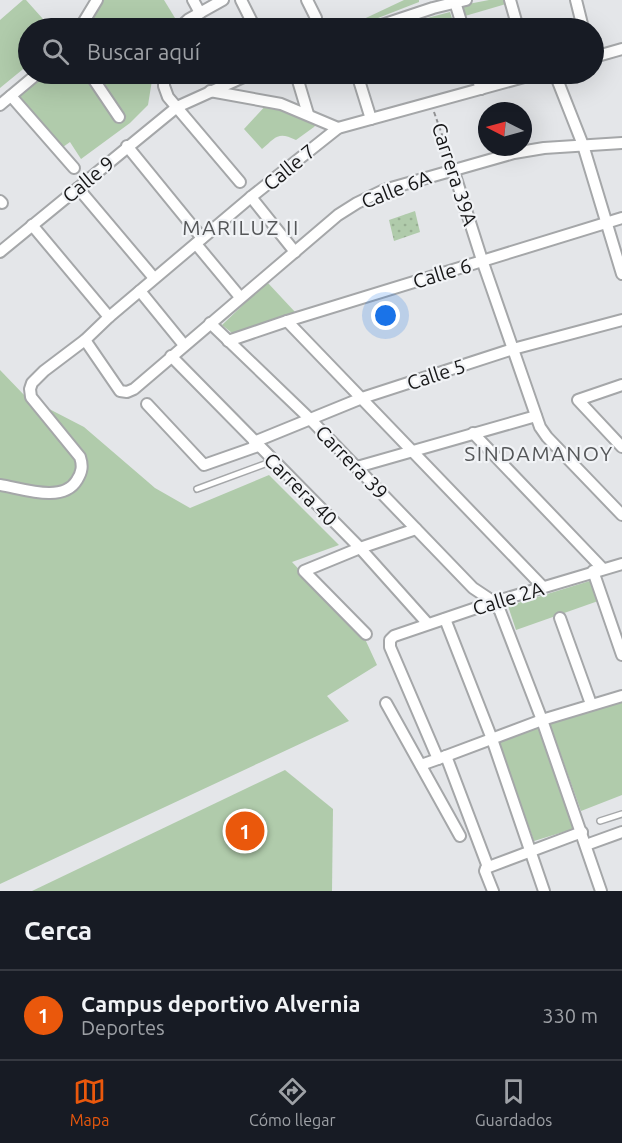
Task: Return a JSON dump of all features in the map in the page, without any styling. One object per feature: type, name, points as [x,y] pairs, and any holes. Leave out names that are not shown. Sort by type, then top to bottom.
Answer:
[{"type":"street","points":[[86,18],[97,0]]},
{"type":"street","points":[[193,0],[200,12]]},
{"type":"street","points":[[196,18],[200,12],[223,0]]},
{"type":"street","points":[[241,0],[250,18]]},
{"type":"street","points":[[307,0],[316,18]]},
{"type":"street","points":[[397,18],[431,4],[466,0]]},
{"type":"street","points":[[510,0],[515,18]]},
{"type":"street","points":[[576,0],[580,18]]},
{"type":"street","points":[[454,2],[460,18]]},
{"type":"street","points":[[604,55],[622,51]]},
{"type":"street","points":[[0,105],[25,84]]},
{"type":"street","points":[[97,84],[119,117]]},
{"type":"street","points":[[164,84],[168,97],[240,182]]},
{"type":"street","name":"Calle 9","points":[[0,252],[177,107],[210,91],[217,84]]},
{"type":"street","points":[[299,84],[308,114]]},
{"type":"street","points":[[360,84],[371,118]]},
{"type":"street","points":[[479,84],[481,89]]},
{"type":"street","name":"Calle 7","points":[[0,485],[49,493],[62,492],[75,484],[81,474],[81,458],[31,397],[32,383],[85,340],[199,238],[338,128],[498,84]]},
{"type":"street","points":[[559,84],[583,145],[622,274]]},
{"type":"street","points":[[210,91],[281,104],[338,128]]},
{"type":"street","points":[[11,96],[74,168]]},
{"type":"street","name":"Calle 6A","points":[[85,340],[120,391],[127,392],[134,389],[240,297],[338,215],[357,202],[384,190],[514,153],[622,143]]},
{"type":"street","points":[[127,146],[199,238],[240,297]]},
{"type":"street","name":"Carrera 39A","points":[[453,169],[536,416],[547,437],[622,515]]},
{"type":"street","points":[[78,188],[154,278]]},
{"type":"street","points":[[251,197],[295,252]]},
{"type":"street","name":"Calle 6","points":[[228,341],[622,218]]},
{"type":"street","points":[[32,225],[109,317]]},
{"type":"street","points":[[140,291],[184,345]]},
{"type":"street","name":"Calle 5","points":[[147,404],[204,465],[362,398],[513,349],[622,320]]},
{"type":"street","points":[[287,321],[543,587]]},
{"type":"street","name":"Carrera 39","points":[[210,323],[357,466],[473,588],[494,602]]},
{"type":"street","name":"Carrera 40","points":[[171,356],[360,548],[428,624]]},
{"type":"street","points":[[622,385],[578,400],[622,447]]},
{"type":"street","points":[[357,466],[536,416]]},
{"type":"street","points":[[473,432],[598,570],[622,655]]},
{"type":"street","points":[[366,634],[304,571],[360,548],[416,529]]},
{"type":"street","name":"Calle 2A","points":[[442,758],[390,647],[390,640],[394,636],[494,602],[622,564]]},
{"type":"street","points":[[494,602],[505,620],[601,891]]},
{"type":"street","points":[[560,618],[591,704]]},
{"type":"street","points":[[445,619],[492,738],[544,891]]},
{"type":"street","points":[[421,765],[542,720],[622,696]]},
{"type":"street","points":[[386,703],[460,836]]},
{"type":"street","points":[[442,758],[488,867]]},
{"type":"street","points":[[493,891],[485,871],[488,867],[582,832]]},
{"type":"street","points":[[586,845],[622,832]]},
{"type":"lane","points":[[197,489],[273,461]]},
{"type":"lane","points":[[600,822],[622,814]]},
{"type":"path","name":"Carrera 39A","points":[[431,102],[453,169]]},
{"type":"green space","points":[[23,0],[26,0],[42,18],[18,18],[18,73],[0,88],[0,20]]},
{"type":"green space","points":[[102,0],[164,0],[175,18],[93,18]]},
{"type":"green space","points":[[404,0],[419,0],[419,2],[378,18],[366,18]]},
{"type":"green space","points":[[489,0],[504,0],[506,4],[465,16],[463,5]]},
{"type":"green space","points":[[450,12],[452,18],[427,18]]},
{"type":"green space","points":[[30,84],[151,84],[148,105],[130,123],[81,159],[70,142],[63,147],[17,94]]},
{"type":"green space","points":[[268,103],[320,120],[296,140],[281,136],[262,149],[244,129]]},
{"type":"green space","points":[[415,211],[420,232],[394,241],[389,220]]},
{"type":"green space","points":[[267,282],[296,313],[232,333],[222,325]]},
{"type":"green space","points":[[0,370],[26,397],[84,427],[155,488],[190,508],[269,475],[339,545],[292,562],[365,639],[377,665],[327,696],[349,721],[0,884]]},
{"type":"green space","points":[[593,580],[601,600],[516,630],[508,606]]},
{"type":"green space","points":[[622,698],[622,795],[581,811],[549,722]]},
{"type":"green space","points":[[538,726],[573,829],[534,841],[498,741]]},
{"type":"green space","points":[[285,770],[333,809],[332,891],[32,891]]},
{"type":"place","name":"Campus deportivo Alvernia","points":[[245,831]]},
{"type":"district","name":"MARILUZ II","points":[[241,227]]},
{"type":"district","name":"SINDAMANOY","points":[[539,453]]}]
